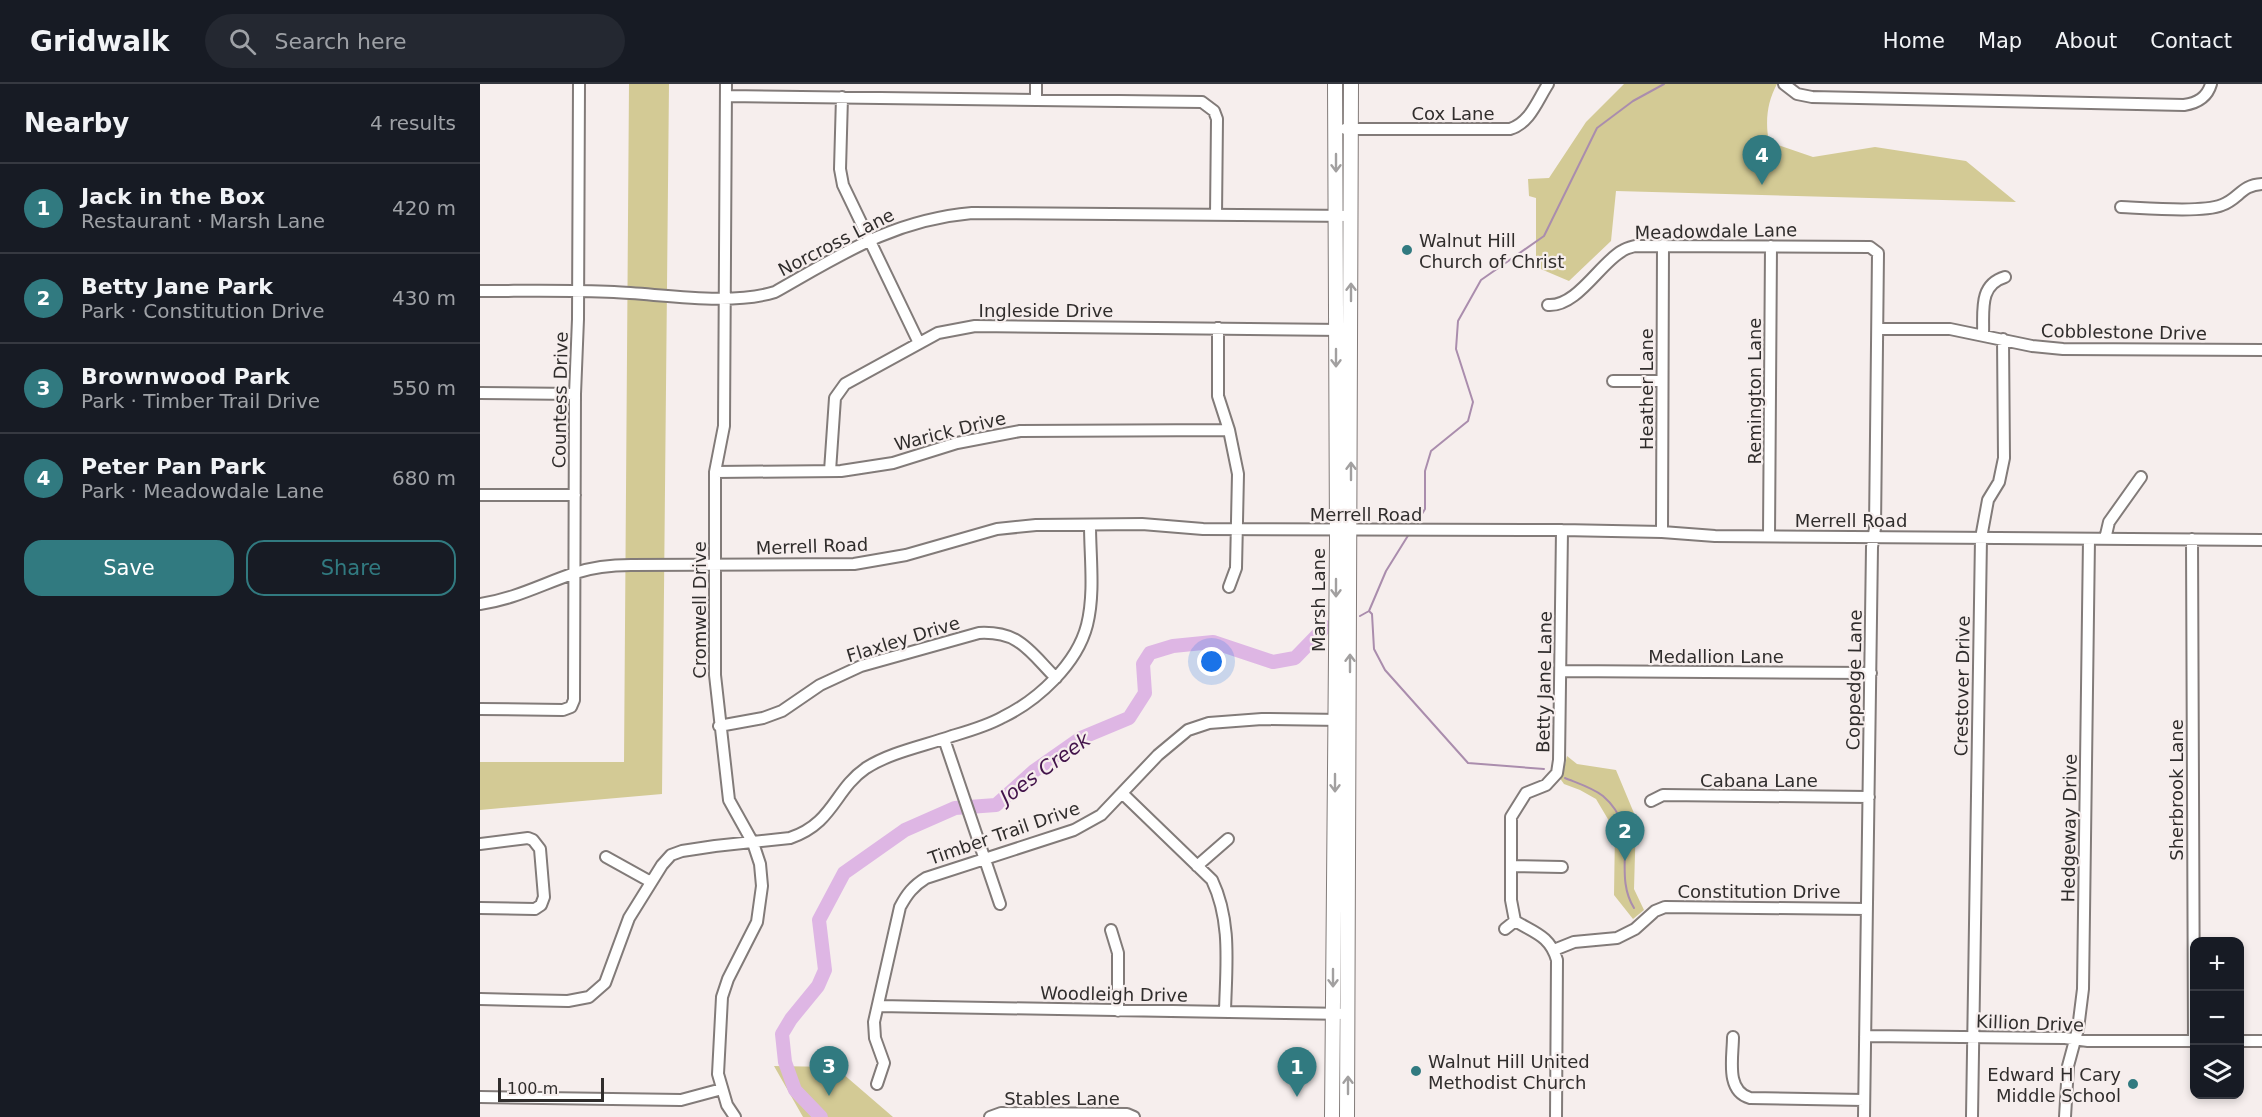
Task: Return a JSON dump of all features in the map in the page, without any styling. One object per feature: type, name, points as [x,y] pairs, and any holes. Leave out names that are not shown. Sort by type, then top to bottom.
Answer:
[{"type":"main road","name":"Marsh Lane","points":[[1335,84],[1336,330],[1350,721],[1347,1117]]},
{"type":"main road","name":"Marsh Lane","points":[[1332,1117],[1335,719],[1351,329],[1351,84]]},
{"type":"main road","points":[[1334,872],[1349,872]]},
{"type":"street","name":"Countess Drive","points":[[480,709],[563,710],[571,707],[574,700],[574,394],[578,291],[579,84]]},
{"type":"street","name":"Cromwell Drive","points":[[726,84],[724,426],[715,472],[715,675],[729,800],[753,843],[760,864],[761,902],[757,922],[728,979],[722,997],[718,1063],[722,1089],[735,1117]]},
{"type":"street","points":[[1036,84],[1036,98]]},
{"type":"street","name":"Cox Lane","points":[[1335,129],[1510,129],[1523,123],[1548,84]]},
{"type":"street","points":[[1784,84],[1797,94],[1812,97],[2184,105],[2202,99],[2211,84]]},
{"type":"street","points":[[726,96],[1197,101],[1209,106],[1217,119],[1216,215]]},
{"type":"street","points":[[842,97],[840,169],[843,185],[919,343]]},
{"type":"street","points":[[2121,207],[2207,209],[2224,205],[2245,188],[2262,184]]},
{"type":"street","name":"Norcross Lane","points":[[480,291],[578,291],[747,298],[775,291],[869,240],[914,222],[945,215],[972,213],[1351,216]]},
{"type":"street","name":"Heather Lane","points":[[1662,532],[1663,245]]},
{"type":"street","name":"Meadowdale Lane","points":[[1548,305],[1557,306],[1583,288],[1623,250],[1635,246],[1870,247]]},
{"type":"street","name":"Remington Lane","points":[[1769,536],[1771,246]]},
{"type":"street","name":"Coppedge Lane","points":[[1864,1117],[1870,673],[1878,329],[1878,253],[1870,247]]},
{"type":"street","points":[[1983,335],[1984,294],[1990,285],[2005,277]]},
{"type":"street","name":"Ingleside Drive","points":[[831,471],[833,410],[838,391],[852,380],[938,333],[975,326],[1351,329]]},
{"type":"street","points":[[1218,328],[1218,396],[1229,430],[1238,474],[1236,568],[1229,587]]},
{"type":"street","name":"Cobblestone Drive","points":[[1878,329],[1950,329],[2032,346],[2063,349],[2262,350]]},
{"type":"street","name":"Crestover Drive","points":[[1972,1117],[1981,538],[1988,500],[1999,482],[2004,458],[2003,339]]},
{"type":"street","points":[[1613,381],[1662,381]]},
{"type":"street","points":[[480,393],[574,394]]},
{"type":"street","name":"Warick Drive","points":[[715,472],[831,471],[893,463],[957,443],[1020,431],[1229,430]]},
{"type":"street","points":[[2105,539],[2109,522],[2141,477]]},
{"type":"street","points":[[480,495],[575,495]]},
{"type":"street","name":"Merrell Road","points":[[480,604],[504,600],[575,573],[598,567],[854,564],[906,555],[997,529],[1036,525],[1142,524],[1203,529],[1563,530],[1662,532],[1715,536],[2262,540]]},
{"type":"street","points":[[480,999],[568,1001],[583,999],[598,991],[611,972],[629,918],[662,865],[671,855],[715,846],[790,838],[810,830],[826,816],[850,783],[866,769],[886,759],[1003,718],[1056,678],[1069,664],[1083,638],[1087,625],[1090,607],[1090,525]]},
{"type":"street","name":"Betty Jane Lane","points":[[1515,921],[1511,900],[1511,817],[1526,793],[1546,785],[1557,773],[1559,760],[1563,530]]},
{"type":"street","name":"Hedgeway Drive","points":[[2065,1117],[2066,1080],[2083,989],[2089,538]]},
{"type":"street","name":"Sherbrook Lane","points":[[2192,539],[2194,991]]},
{"type":"street","name":"Flaxley Drive","points":[[719,726],[763,718],[782,711],[820,685],[861,666],[979,633],[998,632],[1015,638],[1056,678]]},
{"type":"street","name":"Medallion Lane","points":[[1562,671],[1870,673]]},
{"type":"street","name":"Timber Trail Drive","points":[[877,1084],[884,1063],[875,1038],[874,1022],[900,907],[908,892],[926,878],[1074,830],[1101,815],[1158,755],[1188,730],[1209,723],[1263,719],[1350,721]]},
{"type":"street","points":[[944,739],[1000,904]]},
{"type":"street","points":[[1123,794],[1212,880],[1220,897],[1226,925],[1225,1012]]},
{"type":"street","name":"Cabana Lane","points":[[1651,801],[1663,795],[1869,797]]},
{"type":"street","points":[[480,844],[528,838],[533,840],[540,849],[544,897],[541,905],[535,909],[480,908]]},
{"type":"street","points":[[1197,866],[1228,839]]},
{"type":"street","points":[[606,856],[651,882]]},
{"type":"street","points":[[1511,866],[1562,867]]},
{"type":"street","name":"Constitution Drive","points":[[1554,950],[1574,942],[1617,938],[1635,929],[1655,911],[1665,907],[1867,909]]},
{"type":"street","points":[[1505,928],[1515,921],[1545,937],[1554,950],[1558,969],[1556,1117]]},
{"type":"street","points":[[1111,930],[1118,953],[1118,1011]]},
{"type":"street","name":"Woodleigh Drive","points":[[878,1006],[1348,1014]]},
{"type":"street","name":"Killion Drive","points":[[1865,1036],[2075,1039],[2124,1042],[2190,1041]]},
{"type":"street","points":[[1733,1037],[1733,1083],[1743,1096],[1864,1100]]},
{"type":"street","points":[[2244,1041],[2262,1041]]},
{"type":"street","points":[[480,1097],[681,1101],[722,1089]]},
{"type":"street","name":"Stables Lane","points":[[990,1117],[1001,1113],[1127,1114],[1134,1117]]},
{"type":"shaded area","points":[[629,84],[669,84],[662,794],[480,810],[480,762],[624,762]]},
{"type":"shaded area","points":[[1624,84],[1777,84],[1768,112],[1769,142],[1813,157],[1875,147],[1966,161],[2016,202],[1616,191],[1611,241],[1569,281],[1536,267],[1536,198],[1529,196],[1528,179],[1549,178],[1586,122]]},
{"type":"shaded area","points":[[1567,756],[1577,764],[1616,770],[1636,818],[1634,889],[1644,910],[1633,919],[1614,895],[1615,831],[1596,799],[1564,784],[1559,777],[1564,769]]},
{"type":"shaded area","points":[[774,1066],[835,1067],[893,1117],[803,1117]]},
{"type":"waterway","name":"Joes Creek","points":[[1414,527],[1425,509],[1425,471],[1431,451],[1468,421],[1473,402],[1456,349],[1458,321],[1481,280],[1544,236],[1597,128],[1633,101],[1664,84]]},
{"type":"waterway","name":"Joes Creek","points":[[1360,616],[1369,611],[1386,571],[1409,534]]},
{"type":"waterway","points":[[1369,611],[1372,614],[1374,649],[1385,670],[1468,763],[1544,769]]},
{"type":"waterway","name":"Joes Creek","points":[[821,1117],[795,1090],[785,1062],[782,1034],[818,986],[825,970],[819,920],[844,873],[905,830],[955,808],[996,805],[1034,771],[1081,738],[1129,718],[1145,693],[1143,664],[1150,653],[1173,646],[1213,642],[1273,662],[1295,658],[1325,627]]},
{"type":"waterway","points":[[1565,778],[1599,793],[1615,809],[1624,837],[1625,880],[1634,908]]},
{"type":"place","name":"Peter Pan Park","points":[[1762,185]]},
{"type":"place","name":"Walnut Hill Church of Christ","points":[[1407,250]]},
{"type":"place","name":"Betty Jane Park","points":[[1625,861]]},
{"type":"place","name":"Walnut Hill United Methodist Church","points":[[1416,1071]]},
{"type":"place","name":"Edward H Cary Middle School","points":[[2133,1084]]},
{"type":"place","name":"Brownwood Park","points":[[829,1096]]},
{"type":"place","name":"Jack in the Box","points":[[1297,1097]]}]
